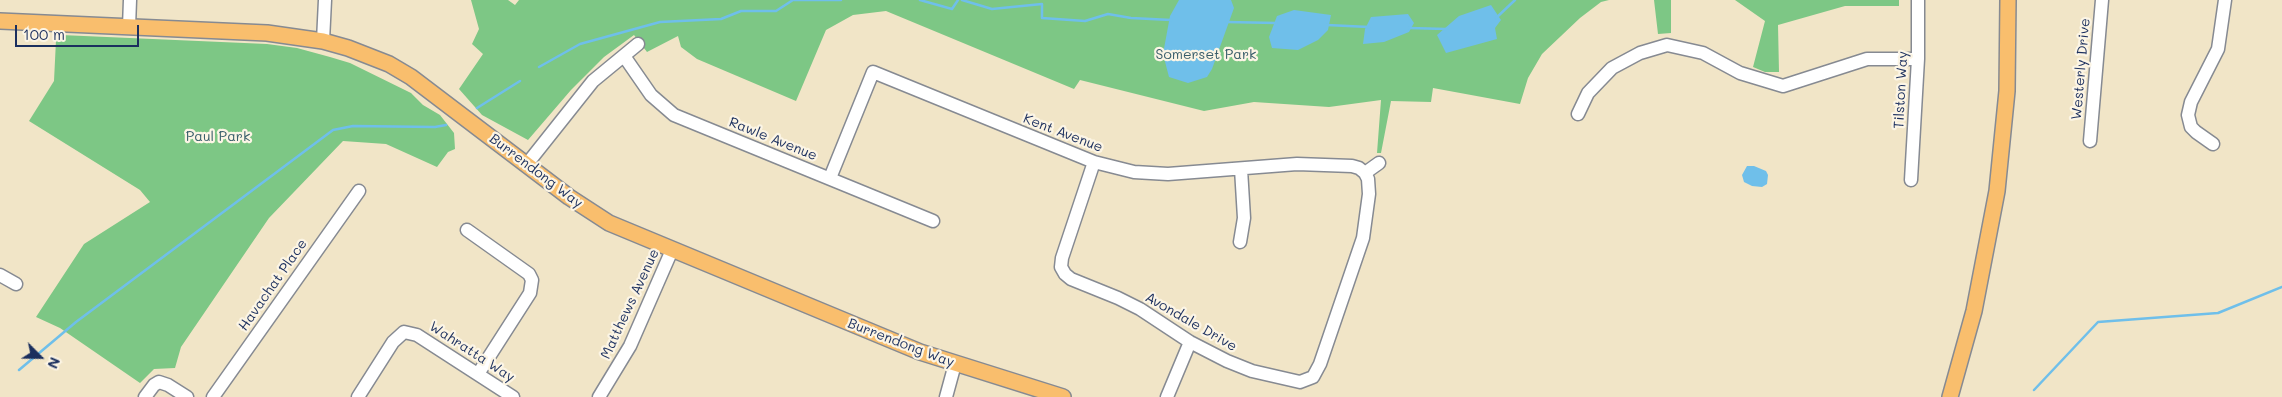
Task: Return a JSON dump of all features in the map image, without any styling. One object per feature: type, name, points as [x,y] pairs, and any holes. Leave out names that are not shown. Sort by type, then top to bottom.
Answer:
[{"type":"main road","points":[[1950,397],[1974,311],[1997,191],[2007,91],[2008,0]]},
{"type":"main road","name":"Burrendong Way","points":[[0,21],[267,33],[323,41],[376,59],[411,77],[569,197],[609,223],[920,352],[1063,397]]},
{"type":"street","points":[[129,27],[130,0]]},
{"type":"street","points":[[323,41],[325,0]]},
{"type":"street","name":"Tilston Way","points":[[1911,180],[1918,60],[1918,0]]},
{"type":"street","name":"Westerly Drive","points":[[2090,141],[2102,0]]},
{"type":"street","points":[[2213,144],[2191,127],[2188,115],[2191,102],[2218,49],[2225,0]]},
{"type":"street","points":[[527,164],[593,81],[638,44]]},
{"type":"street","points":[[1578,114],[1588,93],[1612,68],[1640,53],[1668,45],[1703,53],[1740,73],[1783,86],[1867,59],[1918,60]]},
{"type":"street","name":"Rawle Avenue","points":[[624,56],[651,96],[674,116],[933,221]]},
{"type":"street","name":"Kent Avenue","points":[[830,178],[873,72],[1094,162],[1134,172],[1168,174],[1241,170],[1266,165],[1297,164],[1352,166],[1359,168],[1365,173]]},
{"type":"street","name":"Avondale Drive","points":[[1094,162],[1062,258],[1061,267],[1071,279],[1133,306],[1190,342],[1227,361],[1252,371],[1300,382],[1313,377],[1320,364],[1363,238],[1369,194],[1368,179],[1365,173]]},
{"type":"street","points":[[1365,173],[1379,163]]},
{"type":"street","points":[[1240,242],[1244,218],[1241,170]]},
{"type":"street","name":"Havachat Place","points":[[213,397],[359,191]]},
{"type":"street","points":[[467,230],[529,274],[532,280],[530,293],[478,374]]},
{"type":"street","name":"Matthews Avenue","points":[[600,397],[630,346],[672,250]]},
{"type":"street","points":[[0,275],[16,284]]},
{"type":"street","name":"Wahratta Way","points":[[358,397],[393,342],[404,332],[418,335],[513,397]]},
{"type":"street","points":[[1168,397],[1190,342]]},
{"type":"street","points":[[946,397],[955,364]]},
{"type":"street","points":[[145,397],[154,384],[159,382],[168,385],[187,397]]},
{"type":"green space","name":"Somerset Park","points":[[471,0],[508,0],[515,5],[519,0],[1609,0],[1601,2],[1580,18],[1542,54],[1528,78],[1520,104],[1433,88],[1431,102],[1391,101],[1381,153],[1377,153],[1381,100],[1329,107],[1254,102],[1204,111],[1080,80],[1074,89],[886,11],[853,15],[826,30],[796,101],[697,59],[681,47],[678,36],[647,52],[634,35],[604,57],[571,90],[528,140],[482,115],[459,89],[483,54],[472,44],[479,29]]},
{"type":"green space","points":[[1654,0],[1671,0],[1671,33],[1658,34]]},
{"type":"green space","points":[[1735,0],[1899,0],[1899,6],[1845,6],[1778,25],[1779,72],[1765,72],[1753,67],[1765,21]]},
{"type":"green space","name":"Paul Park","points":[[61,35],[267,44],[297,48],[330,57],[350,63],[411,93],[423,105],[440,115],[454,133],[455,149],[448,152],[437,167],[386,144],[343,141],[269,218],[181,347],[175,368],[154,369],[140,383],[60,328],[36,317],[84,244],[150,202],[140,190],[29,121],[54,81],[56,40]]},
{"type":"water","points":[[1179,0],[1231,0],[1234,8],[1212,69],[1207,77],[1188,83],[1169,77],[1163,54],[1170,16]]},
{"type":"water","points":[[1491,5],[1501,20],[1495,28],[1497,39],[1446,53],[1437,35],[1459,16]]},
{"type":"water","points":[[1294,10],[1331,15],[1328,30],[1318,40],[1298,50],[1272,48],[1269,37],[1277,16]]},
{"type":"water","points":[[1408,14],[1414,23],[1409,32],[1384,42],[1363,44],[1365,29],[1371,17]]},
{"type":"water","points":[[1747,166],[1754,166],[1766,171],[1768,175],[1767,184],[1762,187],[1752,186],[1744,182],[1742,175]]},
{"type":"waterway","points":[[539,67],[580,44],[660,22],[721,19],[741,11],[776,11],[793,0],[841,0]]},
{"type":"waterway","points":[[920,0],[952,9],[958,0]]},
{"type":"waterway","points":[[962,0],[992,9],[1042,4],[1042,18],[1085,21],[1108,14],[1131,18],[1171,20]]},
{"type":"waterway","points":[[1496,18],[1515,0]]},
{"type":"waterway","points":[[1227,22],[1276,23]]},
{"type":"waterway","points":[[1327,25],[1369,27]]},
{"type":"waterway","points":[[1409,28],[1446,29]]},
{"type":"waterway","points":[[477,108],[520,81]]},
{"type":"waterway","points":[[19,370],[76,322],[333,130],[353,126],[435,127],[446,125]]},
{"type":"waterway","points":[[2034,390],[2098,322],[2218,313],[2282,287]]}]
